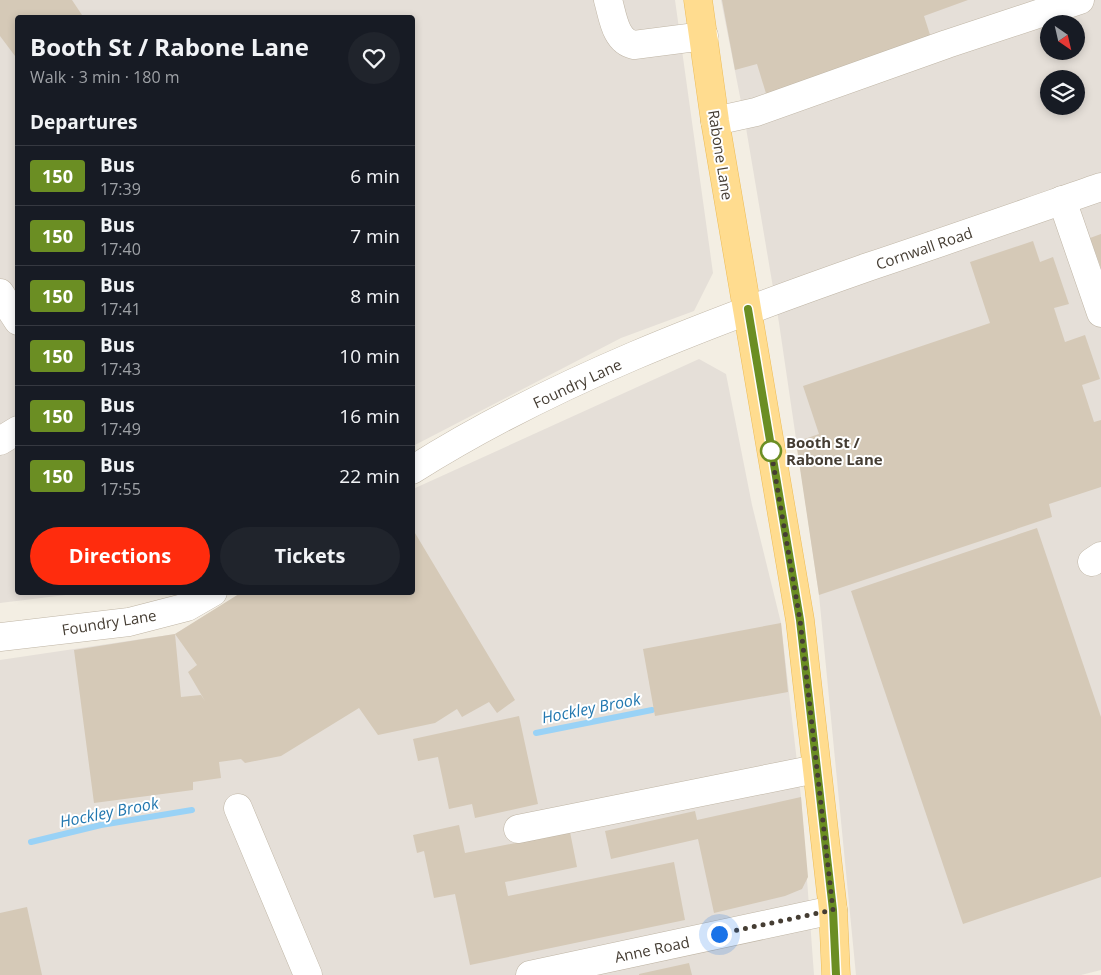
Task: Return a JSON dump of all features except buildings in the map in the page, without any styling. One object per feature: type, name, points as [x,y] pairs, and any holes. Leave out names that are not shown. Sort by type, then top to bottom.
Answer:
[{"type":"main road","name":"Rabone Lane","points":[[698,0],[715,121],[800,620],[833,910],[836,975]]},
{"type":"street","points":[[608,0],[621,39],[628,44],[643,44],[704,36]]},
{"type":"street","points":[[715,121],[756,112],[947,44],[1080,0]]},
{"type":"street","name":"Cornwall Road","points":[[748,309],[1101,187]]},
{"type":"street","points":[[1062,200],[1101,314]]},
{"type":"street","points":[[0,294],[15,316]]},
{"type":"street","name":"Foundry Lane","points":[[415,468],[508,416],[590,374],[748,309]]},
{"type":"street","points":[[0,441],[15,432]]},
{"type":"street","name":"Foundry Lane","points":[[0,637],[129,622],[187,607],[208,595]]},
{"type":"street","points":[[518,830],[816,769]]},
{"type":"street","points":[[238,808],[308,975]]},
{"type":"street","name":"Anne Road","points":[[530,975],[833,910]]},
{"type":"shaded area","points":[[0,0],[675,0],[713,273],[694,311],[621,338],[415,445],[415,15],[15,15],[15,595],[66,595],[0,603]]},
{"type":"shaded area","points":[[721,0],[1101,0],[1101,970],[1081,975],[856,975],[819,595],[779,323],[745,122]]},
{"type":"shaded area","points":[[699,359],[726,374],[752,505],[781,623],[801,797],[814,975],[0,975],[0,660],[175,634],[239,595],[415,595],[415,488]]},
{"type":"waterway","name":"Hockley Brook","points":[[536,733],[652,710]]},
{"type":"waterway","name":"Hockley Brook","points":[[31,842],[101,825],[192,810]]},
{"type":"bus line","name":"150","points":[[748,309],[800,620],[833,910],[836,975]]},
{"type":"place","name":"Booth St / Rabone Lane","points":[[771,451]]},
{"type":"route","points":[[719,934],[833,910],[800,620],[770,445],[771,451]]}]
